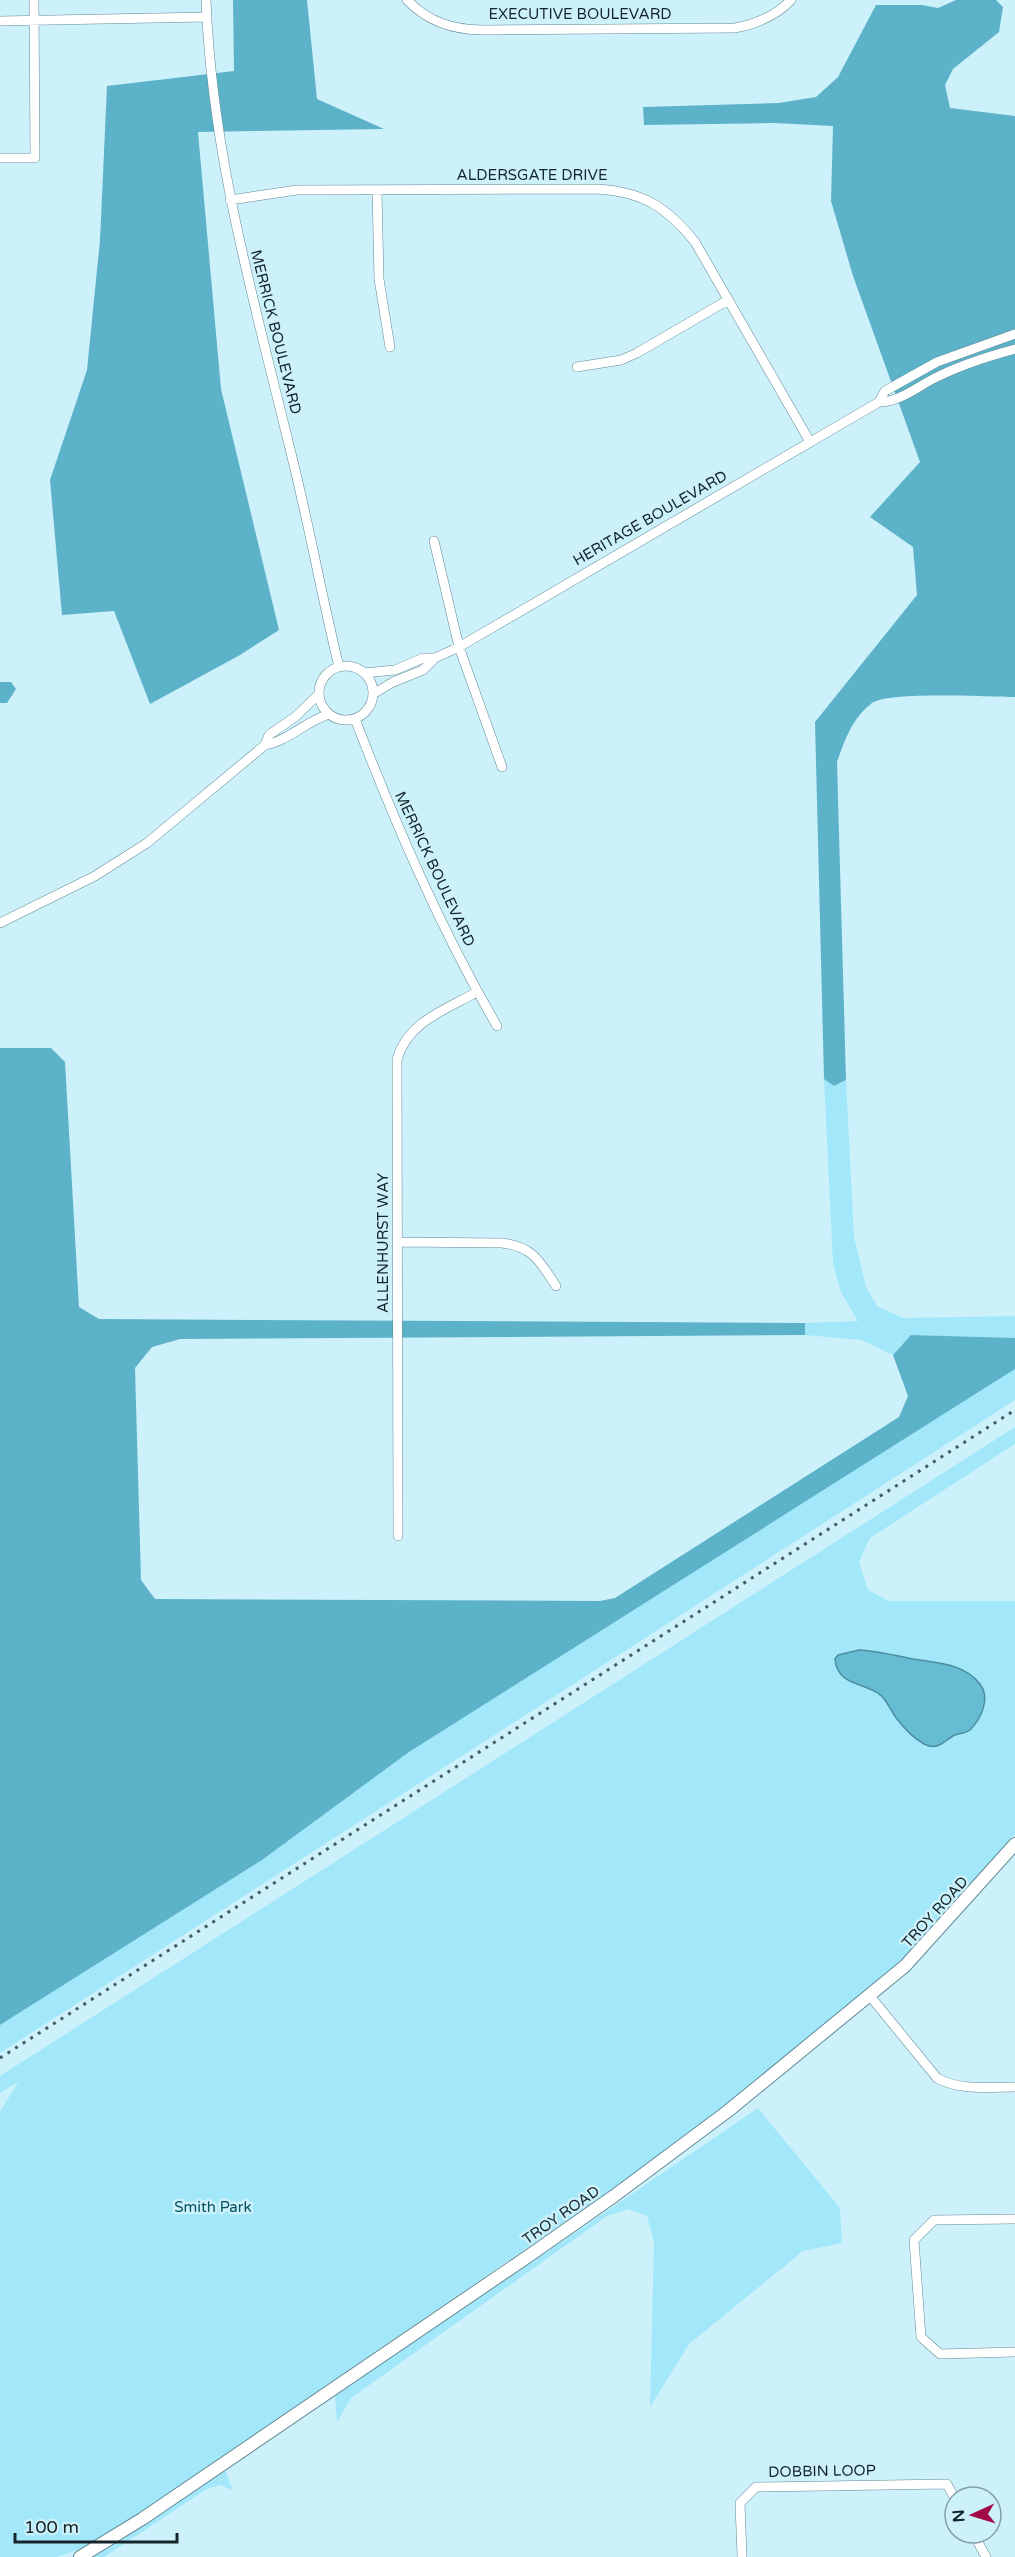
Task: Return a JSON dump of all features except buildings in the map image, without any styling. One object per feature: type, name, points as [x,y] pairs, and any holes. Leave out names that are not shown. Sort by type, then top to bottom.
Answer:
[{"type":"street","points":[[0,158],[36,158],[34,0]]},
{"type":"street","name":"MERRICK BOULEVARD","points":[[206,0],[220,138],[230,200],[241,254],[290,446],[339,667]]},
{"type":"street","name":"EXECUTIVE BOULEVARD","points":[[407,0],[435,21],[458,29],[483,30],[735,28],[760,21],[779,11],[791,0]]},
{"type":"street","points":[[0,21],[207,16]]},
{"type":"street","name":"ALDERSGATE DRIVE","points":[[230,200],[297,190],[598,189],[630,193],[664,209],[680,223],[695,242],[810,442]]},
{"type":"street","points":[[377,190],[379,268],[390,347]]},
{"type":"street","points":[[577,367],[621,360],[637,353],[728,300]]},
{"type":"street","name":"HERITAGE BOULEVARD","points":[[879,402],[885,391],[937,362],[1015,334]]},
{"type":"street","name":"HERITAGE BOULEVARD","points":[[373,694],[393,682],[423,670],[435,658],[459,647],[879,402],[892,402],[939,376],[974,361],[1015,349]]},
{"type":"street","points":[[434,541],[459,647],[502,768]]},
{"type":"street","name":"HERITAGE BOULEVARD","points":[[364,673],[395,670],[423,658],[435,658]]},
{"type":"street","points":[[339,667],[353,667],[364,673],[371,683],[373,694],[366,712],[355,719],[344,720],[329,714],[321,705],[319,694],[324,677],[339,667]]},
{"type":"street","points":[[0,922],[95,876],[147,843],[265,745],[269,735],[295,717],[319,694]]},
{"type":"street","points":[[265,745],[277,744],[306,723],[329,714]]},
{"type":"street","name":"MERRICK BOULEVARD","points":[[355,719],[386,800],[433,907],[497,1026]]},
{"type":"street","name":"ALLENHURST WAY","points":[[398,1536],[397,1060],[407,1035],[419,1025],[477,992]]},
{"type":"street","points":[[398,1242],[519,1245],[537,1258],[556,1286]]},
{"type":"street","name":"TROY ROAD","points":[[80,2557],[142,2519],[615,2196],[736,2104],[870,1996],[926,1945],[1013,1849]]},
{"type":"street","points":[[870,1996],[938,2078],[955,2086],[1015,2087]]},
{"type":"street","points":[[1015,2219],[934,2220],[914,2240],[921,2337],[940,2354],[1015,2352]]},
{"type":"street","name":"DOBBIN LOOP","points":[[742,2557],[740,2503],[756,2487],[948,2485]]},
{"type":"green space","points":[[824,1079],[834,1086],[846,1080],[854,1237],[866,1287],[877,1306],[903,1318],[1015,1316],[1015,1338],[911,1335],[893,1355],[861,1340],[805,1335],[805,1323],[858,1321],[841,1292],[833,1264]]},
{"type":"green space","points":[[1015,1369],[1015,1400],[0,2053],[0,2025],[262,1860],[409,1752]]},
{"type":"green space","name":"Smith Park","points":[[1015,1427],[1015,1444],[870,1538],[859,1562],[868,1590],[889,1601],[1015,1601],[1015,1834],[894,1972],[664,2154],[94,2544],[57,2557],[0,2557],[0,2112],[18,2082],[0,2093],[0,2076]]},
{"type":"green space","points":[[758,2108],[840,2208],[842,2243],[803,2251],[689,2344],[650,2407],[654,2242],[647,2216],[628,2209],[607,2216],[351,2398],[337,2422],[335,2396]]},
{"type":"green space","points":[[225,2470],[233,2490],[220,2485],[207,2489],[104,2557],[92,2557]]},
{"type":"shaded area","points":[[233,0],[307,0],[317,99],[384,129],[198,132],[221,389],[279,630],[240,655],[150,704],[114,611],[62,615],[50,480],[87,370],[100,240],[107,86],[234,71]]},
{"type":"shaded area","points":[[956,0],[996,0],[1003,7],[999,32],[953,69],[945,85],[950,108],[1015,116],[1015,697],[918,696],[882,699],[872,703],[859,715],[846,738],[837,762],[846,1080],[834,1086],[824,1079],[815,722],[917,595],[913,547],[870,517],[920,462],[853,276],[831,201],[833,126],[774,123],[644,125],[643,107],[779,103],[816,97],[838,77],[876,5],[922,5],[938,8]]},
{"type":"shaded area","points":[[0,682],[11,682],[16,689],[7,703],[0,703]]},
{"type":"shaded area","points":[[0,1048],[51,1048],[65,1062],[79,1307],[99,1319],[805,1323],[805,1335],[180,1339],[152,1347],[135,1368],[141,1580],[155,1599],[600,1601],[615,1598],[899,1417],[908,1396],[893,1355],[911,1335],[1015,1338],[1015,1369],[409,1752],[262,1860],[0,2025]]},
{"type":"shaded area","points":[[859,1650],[940,1663],[966,1672],[980,1684],[985,1696],[978,1720],[968,1731],[955,1735],[940,1745],[933,1747],[924,1744],[903,1726],[882,1696],[851,1682],[840,1674],[835,1659],[838,1655]]},
{"type":"railway","points":[[0,2058],[1015,1410]]}]
